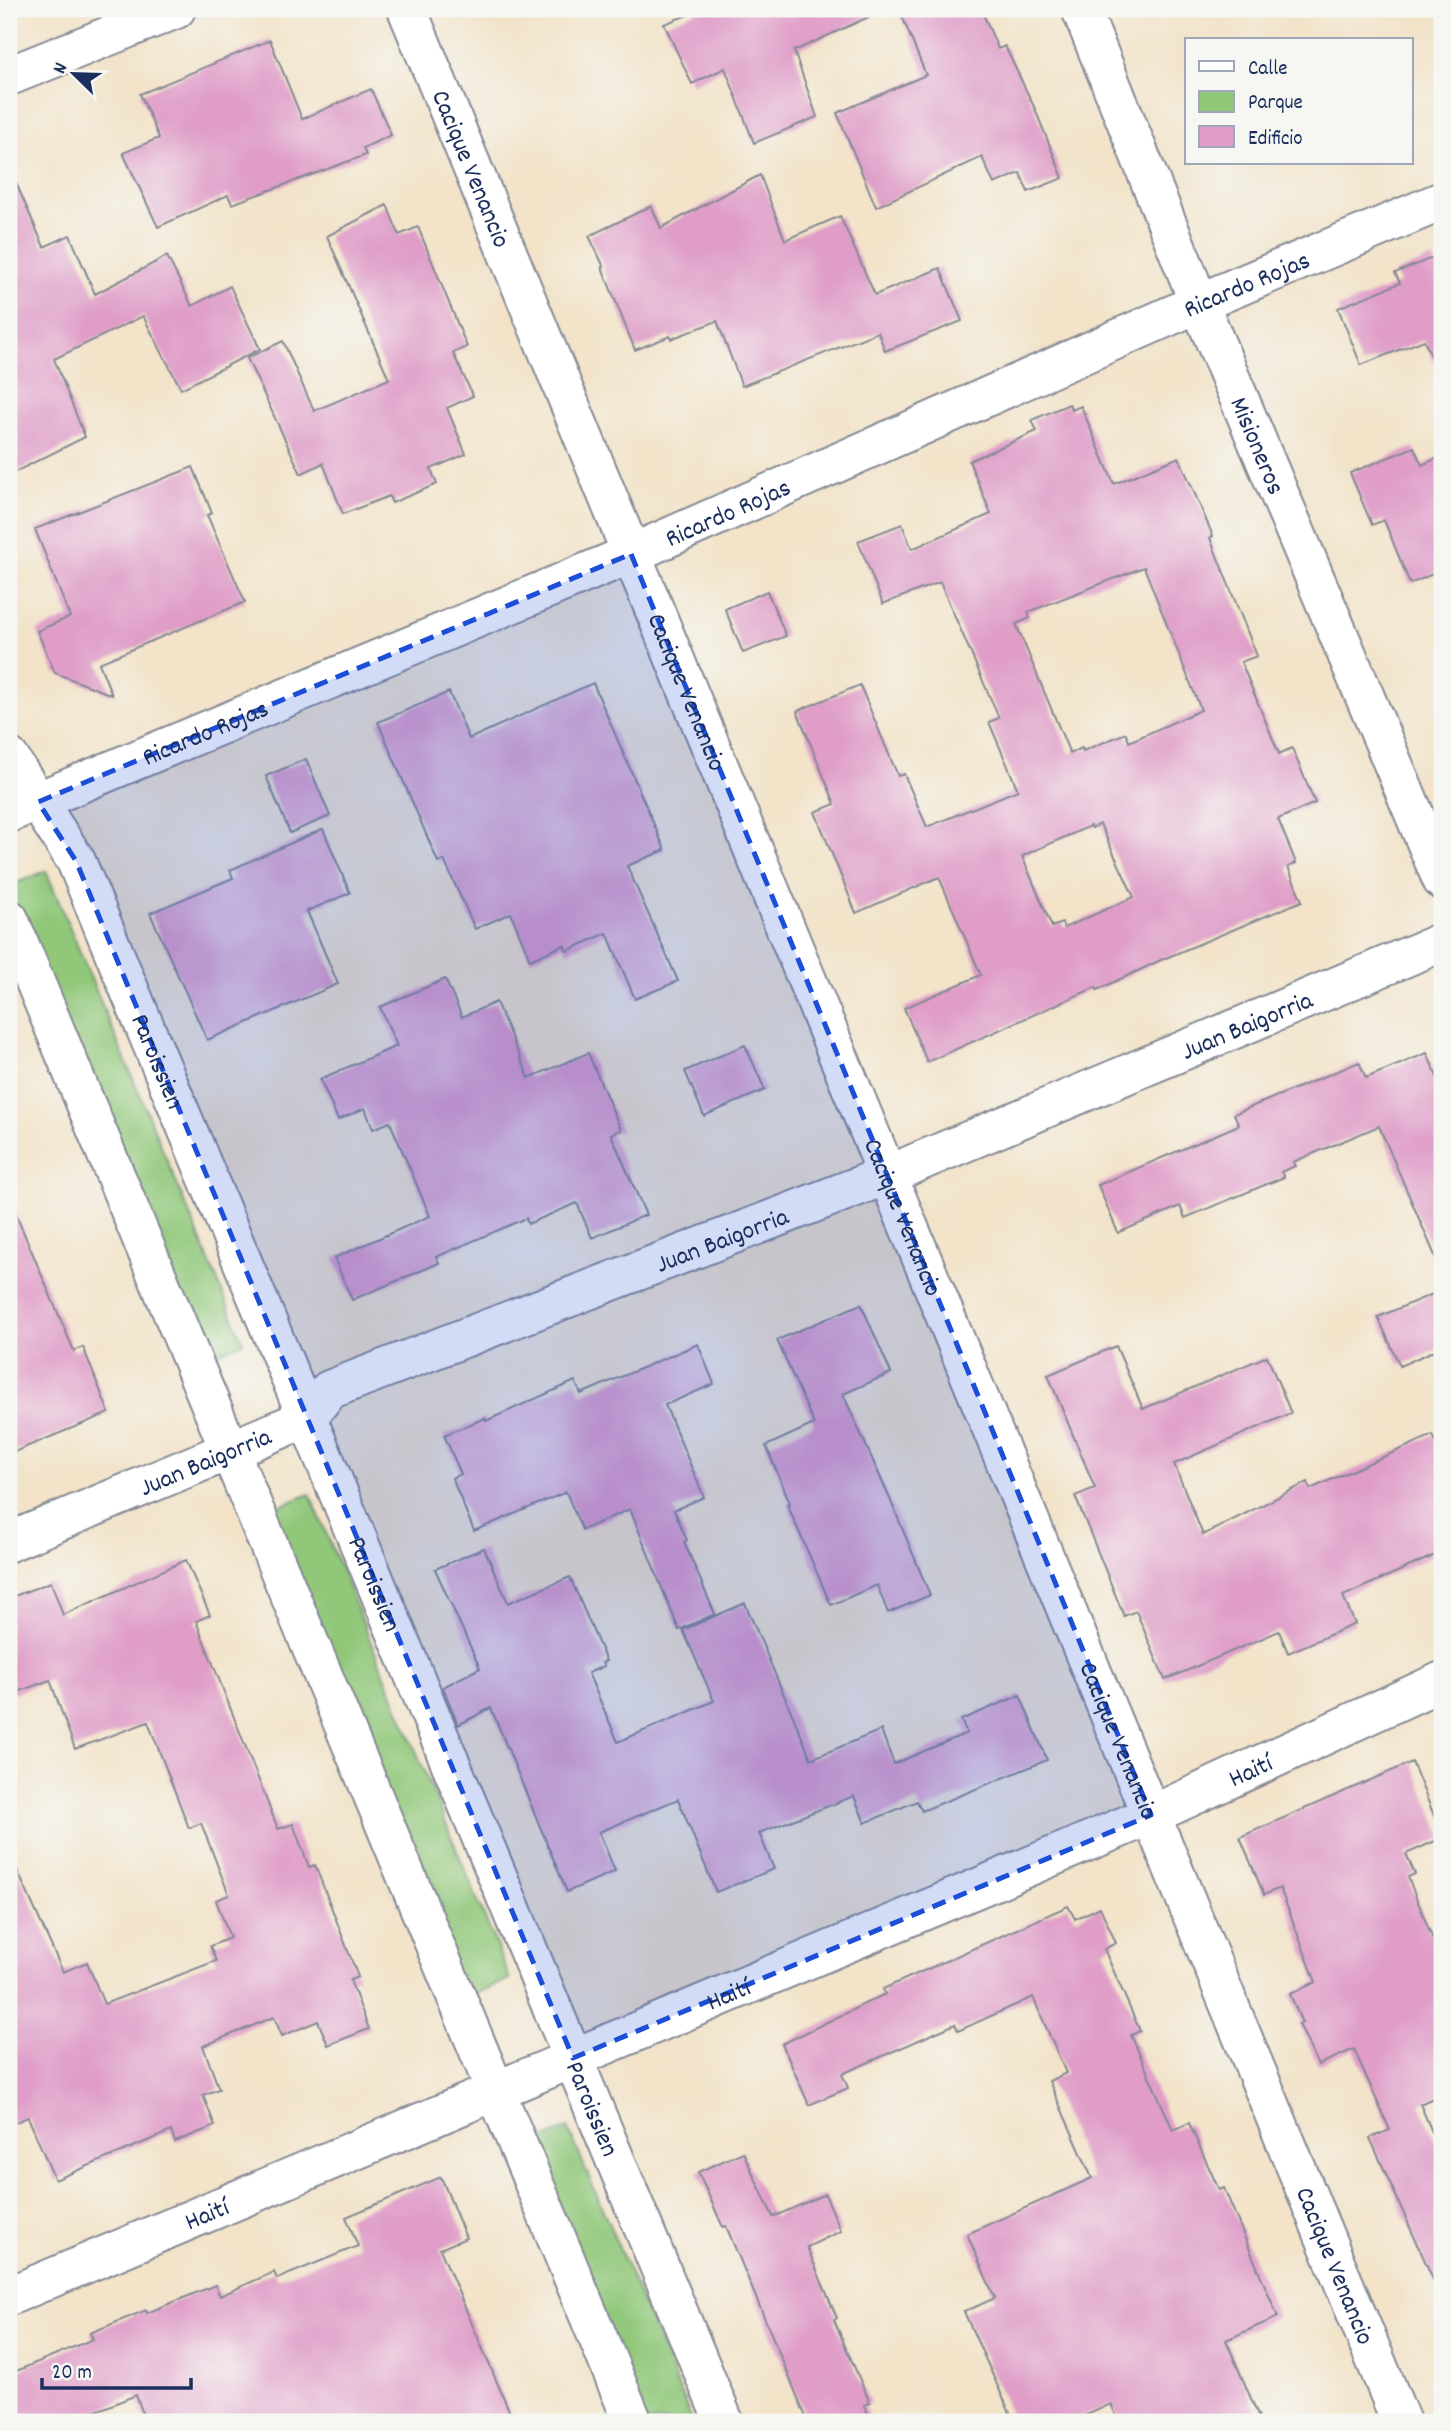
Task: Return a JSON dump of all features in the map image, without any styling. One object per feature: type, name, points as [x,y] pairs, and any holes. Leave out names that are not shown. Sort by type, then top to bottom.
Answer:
[{"type":"street","points":[[9,76],[176,9]]},
{"type":"street","name":"Cacique Venancio","points":[[407,9],[1401,2422]]},
{"type":"street","name":"Misioneros","points":[[1082,9],[1199,303],[1442,880]]},
{"type":"street","name":"Ricardo Rojas","points":[[23,808],[631,554],[1199,303],[1442,201]]},
{"type":"street","name":"Paroissien","points":[[9,757],[23,808],[76,861],[724,2422]]},
{"type":"street","points":[[9,919],[633,2422]]},
{"type":"street","name":"Juan Baigorria","points":[[9,1542],[307,1418],[329,1390],[887,1175],[1442,942]]},
{"type":"street","name":"Haití","points":[[9,2296],[1151,1815],[1442,1681]]},
{"type":"highlighted area","points":[[631,554],[1151,1815],[573,2058],[76,861],[38,802]]},
{"type":"green space","points":[[46,871],[243,1342],[202,1360],[9,898],[9,886]]},
{"type":"green space","points":[[310,1494],[510,1979],[465,1998],[264,1512]]},
{"type":"green space","points":[[568,2128],[693,2422],[643,2422],[527,2146]]},
{"type":"building","points":[[703,9],[886,9],[794,51],[817,117],[754,143],[725,68],[692,84],[664,24]]},
{"type":"building","points":[[899,9],[981,9],[998,49],[1005,46],[1035,109],[1063,178],[1028,192],[1020,173],[994,184],[982,157],[876,207],[837,113],[926,75]]},
{"type":"building","points":[[270,40],[302,119],[371,89],[391,135],[363,148],[366,155],[232,204],[228,195],[158,227],[123,153],[159,138],[140,94]]},
{"type":"building","points":[[9,167],[44,247],[70,235],[95,294],[167,256],[192,306],[230,286],[260,349],[181,389],[143,316],[54,359],[85,437],[9,475]]},
{"type":"building","points":[[760,175],[785,240],[840,216],[875,295],[940,268],[962,321],[885,351],[878,332],[742,386],[717,321],[635,350],[604,267],[589,236],[651,206],[661,228]]},
{"type":"building","points":[[387,205],[399,235],[418,227],[467,347],[453,353],[473,396],[447,408],[466,454],[431,469],[437,484],[392,503],[389,496],[343,514],[323,463],[301,474],[247,358],[283,341],[314,411],[389,379],[327,236]]},
{"type":"building","points":[[1432,258],[1437,268],[1442,266],[1442,380],[1424,340],[1361,365],[1338,308],[1400,283],[1395,273]]},
{"type":"building","points":[[1069,404],[1072,410],[1081,406],[1114,484],[1179,457],[1213,536],[1210,538],[1257,656],[1241,662],[1279,754],[1292,748],[1315,803],[1278,819],[1296,863],[1288,867],[1302,901],[1097,990],[1096,987],[927,1062],[904,1008],[981,975],[939,877],[856,913],[815,812],[835,804],[797,711],[860,685],[898,776],[904,774],[927,827],[1018,790],[989,722],[999,718],[940,582],[883,604],[858,541],[902,524],[912,549],[991,514],[969,461],[1037,431],[1032,420]],"holes":[[[1144,567],[1201,710],[1129,742],[1126,733],[1070,754],[1016,624],[1030,618],[1028,612]],[[1100,824],[1134,897],[1064,928],[1062,923],[1052,927],[1022,856]]]},
{"type":"building","points":[[1414,447],[1422,465],[1442,456],[1442,570],[1410,584],[1384,520],[1372,525],[1350,473]]},
{"type":"building","points":[[193,467],[212,513],[207,515],[245,602],[99,663],[112,695],[55,673],[37,631],[70,617],[35,529]]},
{"type":"building","points":[[767,591],[786,636],[743,653],[725,609]]},
{"type":"building","points":[[593,683],[665,850],[627,866],[678,981],[635,999],[607,933],[567,951],[564,945],[530,960],[511,913],[475,929],[444,860],[438,862],[378,722],[449,692],[469,739]]},
{"type":"building","points":[[306,759],[330,816],[290,833],[266,776]]},
{"type":"building","points":[[323,829],[350,893],[307,911],[338,984],[207,1040],[150,913],[233,878],[230,870]]},
{"type":"building","points":[[445,979],[462,1017],[496,1002],[529,1078],[588,1053],[621,1130],[611,1134],[646,1215],[592,1238],[577,1203],[528,1224],[526,1218],[436,1257],[439,1263],[352,1300],[334,1258],[430,1216],[390,1122],[373,1129],[365,1108],[338,1120],[320,1079],[397,1046],[380,1007]]},
{"type":"building","points":[[745,1045],[765,1090],[704,1116],[685,1071]]},
{"type":"building","points":[[1427,1053],[1442,1088],[1442,1272],[1379,1126],[1293,1162],[1295,1166],[1281,1172],[1284,1177],[1185,1218],[1180,1206],[1118,1233],[1098,1185],[1239,1125],[1234,1114],[1359,1062],[1366,1078]]},
{"type":"building","points":[[9,1198],[74,1351],[83,1347],[109,1413],[9,1454]]},
{"type":"building","points":[[1442,1290],[1442,1347],[1400,1366],[1378,1317]]},
{"type":"building","points":[[861,1304],[891,1373],[843,1394],[930,1595],[888,1613],[877,1585],[831,1605],[787,1504],[790,1503],[766,1446],[814,1424],[777,1340]]},
{"type":"building","points":[[698,1344],[714,1384],[665,1405],[704,1497],[674,1510],[687,1540],[684,1542],[715,1614],[679,1630],[630,1509],[582,1530],[566,1492],[474,1531],[452,1478],[461,1474],[444,1435],[485,1418],[486,1421],[575,1381],[581,1394]]},
{"type":"building","points":[[1116,1346],[1143,1409],[1267,1356],[1291,1413],[1174,1464],[1203,1535],[1308,1482],[1310,1489],[1433,1435],[1442,1456],[1442,1552],[1343,1596],[1355,1624],[1288,1653],[1279,1631],[1165,1680],[1136,1611],[1124,1616],[1075,1496],[1095,1488],[1048,1375]]},
{"type":"building","points":[[484,1548],[508,1603],[570,1577],[606,1661],[602,1663],[604,1666],[588,1673],[618,1742],[714,1701],[683,1630],[745,1603],[811,1759],[881,1730],[894,1764],[967,1733],[961,1720],[1020,1695],[1047,1760],[922,1811],[917,1801],[865,1823],[854,1796],[759,1833],[774,1869],[716,1892],[678,1799],[599,1832],[615,1871],[567,1892],[491,1708],[458,1725],[443,1687],[480,1668],[435,1569]]},
{"type":"building","points":[[186,1560],[210,1615],[196,1621],[278,1829],[293,1824],[309,1867],[315,1865],[358,1977],[350,1980],[369,2029],[328,2045],[318,2021],[282,2036],[274,2017],[203,2046],[219,2089],[203,2095],[215,2126],[175,2142],[171,2131],[55,2180],[28,2117],[9,2125],[9,1852],[63,1972],[87,1962],[104,2004],[216,1961],[210,1946],[230,1938],[216,1900],[229,1895],[201,1823],[189,1828],[148,1722],[75,1749],[50,1680],[9,1695],[9,1598],[51,1582],[63,1615]]},
{"type":"building","points":[[1412,1762],[1442,1835],[1442,1838],[1406,1854],[1415,1874],[1408,1877],[1442,1962],[1442,2094],[1420,2104],[1442,2155],[1442,2299],[1370,2138],[1390,2130],[1354,2049],[1318,2065],[1299,2024],[1302,2023],[1290,1994],[1316,1982],[1280,1888],[1264,1895],[1240,1837]]},
{"type":"building","points":[[1068,1906],[1075,1919],[1100,1907],[1116,1943],[1104,1949],[1140,2031],[1131,2035],[1173,2130],[1189,2123],[1219,2190],[1224,2188],[1278,2317],[1226,2340],[1261,2422],[1119,2422],[1111,2404],[1071,2422],[1014,2422],[964,2312],[995,2298],[967,2234],[1092,2178],[1049,2081],[1066,2073],[1033,1997],[958,2031],[955,2024],[842,2074],[848,2088],[809,2105],[782,2044],[885,1994],[883,1989]]},
{"type":"building","points":[[743,2152],[773,2217],[825,2194],[841,2231],[807,2247],[837,2318],[834,2320],[870,2403],[864,2405],[872,2422],[808,2422],[726,2226],[723,2227],[698,2172]]},
{"type":"building","points":[[441,2177],[466,2238],[440,2249],[514,2422],[146,2422],[136,2395],[69,2422],[9,2422],[9,2374],[93,2339],[90,2333],[146,2310],[147,2313],[215,2285],[220,2296],[274,2272],[277,2279],[358,2246],[346,2217]]}]
